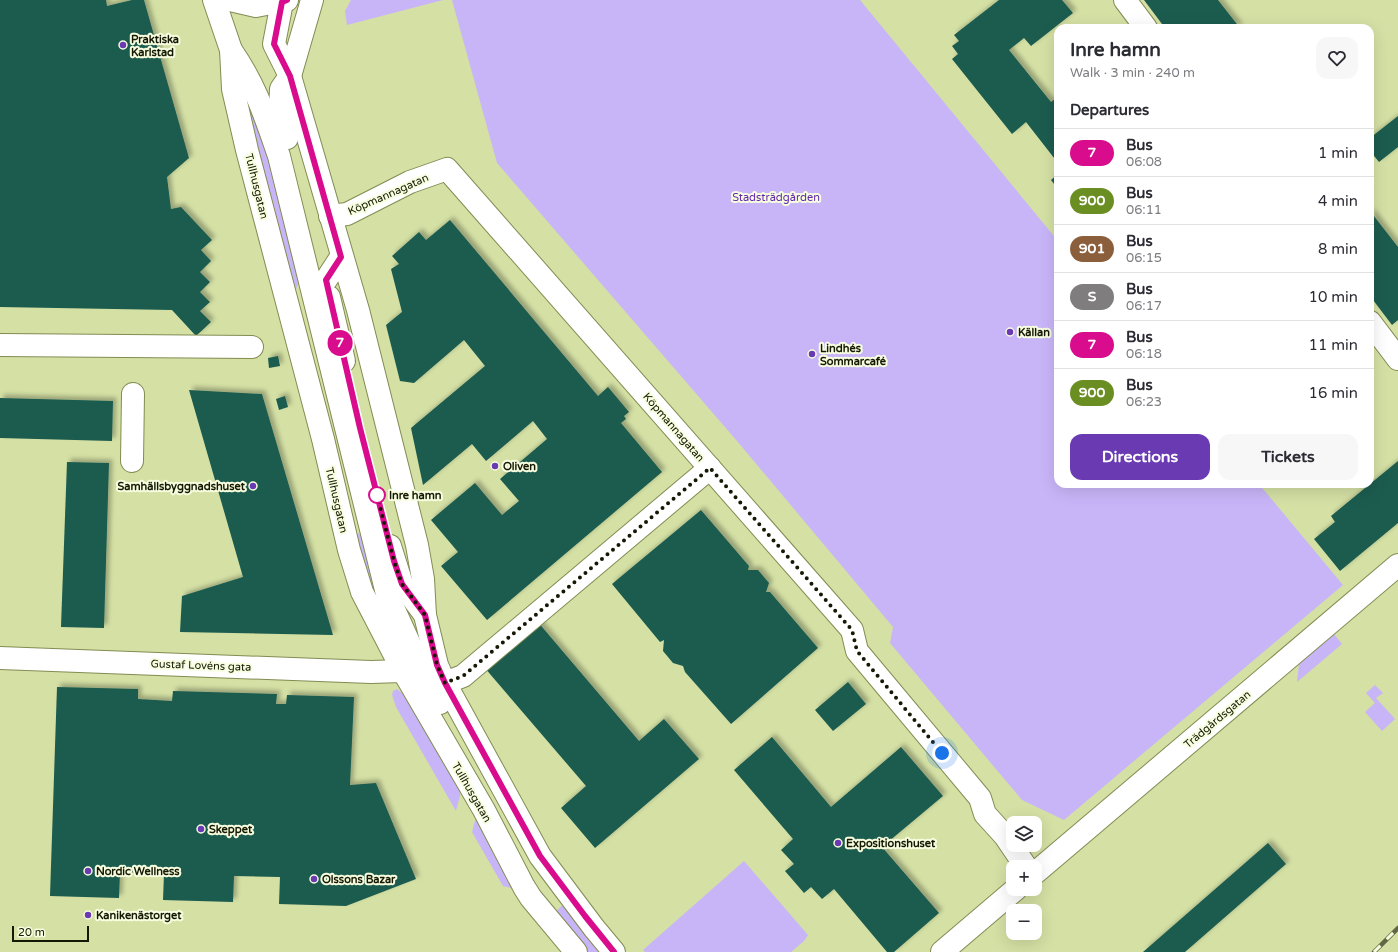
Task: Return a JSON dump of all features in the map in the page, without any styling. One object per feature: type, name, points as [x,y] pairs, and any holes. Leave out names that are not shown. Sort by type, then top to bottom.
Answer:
[{"type":"street","name":"Tullhusgatan","points":[[214,0],[231,50],[233,89],[323,439],[349,550],[362,592],[403,671],[472,790],[531,898],[576,952]]},
{"type":"street","points":[[230,0],[256,6],[285,1],[274,44],[290,76],[341,257],[358,310],[417,545],[423,579],[425,615],[437,665],[445,683],[540,856],[614,952]]},
{"type":"street","points":[[312,0],[290,76],[281,89],[280,110],[326,280],[360,428],[394,561],[402,584],[425,615]]},
{"type":"street","points":[[1125,0],[1143,24]]},
{"type":"street","points":[[231,50],[247,74],[259,98],[279,156],[388,594],[426,678],[470,758],[475,776],[472,790]]},
{"type":"street","name":"Köpmannagatan","points":[[330,216],[347,214],[410,182],[447,169],[852,630],[857,651],[980,798],[985,814],[1005,836],[1021,860]]},
{"type":"street","points":[[326,280],[341,257]]},
{"type":"street","points":[[1374,326],[1395,347]]},
{"type":"street","points":[[0,345],[252,347]]},
{"type":"street","points":[[132,461],[133,394]]},
{"type":"street","points":[[445,683],[463,676],[710,468]]},
{"type":"street","name":"Trädgårdsgatan","points":[[1042,867],[1397,568]]},
{"type":"street","name":"Gustaf Lovéns gata","points":[[0,658],[371,672],[403,671]]},
{"type":"street","points":[[942,952],[1008,896]]},
{"type":"green space","points":[[351,0],[443,0],[347,25],[345,11]]},
{"type":"green space","name":"Stadsträdgården","points":[[452,0],[860,0],[1054,236],[1054,488],[1262,488],[1343,585],[1064,820],[1022,800],[890,643],[893,627],[737,441],[497,163]]},
{"type":"green space","points":[[242,81],[257,115],[301,277],[293,296],[291,296]]},
{"type":"green space","points":[[365,531],[394,633],[371,592],[353,536]]},
{"type":"green space","points":[[1334,634],[1342,644],[1297,682],[1299,664]]},
{"type":"green space","points":[[1375,685],[1383,693],[1376,698],[1395,719],[1382,731],[1365,712],[1375,703],[1366,693]]},
{"type":"green space","points":[[397,689],[403,694],[414,709],[461,792],[456,811],[396,707],[392,695],[393,691]]},
{"type":"green space","points":[[476,817],[518,890],[503,886],[472,832]]},
{"type":"green space","points":[[744,861],[808,935],[804,941],[791,952],[645,952],[643,950]]},
{"type":"green space","points":[[565,903],[605,952],[586,952],[554,913]]},
{"type":"building","points":[[0,0],[106,0],[107,6],[132,0],[144,0],[189,158],[167,177],[171,209],[181,207],[212,240],[201,250],[211,261],[200,272],[210,282],[200,292],[210,302],[200,311],[211,322],[196,336],[172,310],[0,307]]},
{"type":"building","points":[[999,0],[1062,0],[1073,13],[1059,24],[1054,24],[1054,28],[1031,46],[1024,38],[1009,50],[1051,102],[1054,100],[1054,158],[1026,122],[1012,134],[952,59],[958,54],[952,46],[959,41],[954,35]]},
{"type":"building","points":[[1144,0],[1218,0],[1237,24],[1162,24]]},
{"type":"building","points":[[1398,116],[1398,147],[1379,162],[1374,156],[1374,135]]},
{"type":"building","points":[[1374,216],[1398,247],[1398,320],[1392,325],[1374,301]]},
{"type":"building","points":[[450,220],[598,396],[608,387],[629,412],[624,416],[626,419],[621,423],[662,472],[487,620],[441,566],[458,552],[431,520],[475,483],[502,515],[519,501],[500,479],[547,439],[533,421],[486,461],[472,444],[423,485],[411,428],[485,366],[464,340],[414,383],[400,381],[386,325],[402,312],[391,269],[399,264],[392,256],[419,232],[426,240]]},
{"type":"building","points":[[278,356],[280,366],[269,368],[268,358]]},
{"type":"building","name":"Samhällsbyggnadshuset","points":[[189,390],[262,394],[333,635],[180,632],[182,596],[243,577]]},
{"type":"building","points":[[285,396],[288,407],[279,410],[276,399]]},
{"type":"building","points":[[0,398],[113,401],[112,441],[0,438]]},
{"type":"building","points":[[1398,461],[1398,523],[1340,571],[1314,539],[1335,522],[1331,516],[1365,488],[1374,488],[1374,481]]},
{"type":"building","points":[[67,462],[109,463],[104,628],[61,627]]},
{"type":"building","points":[[701,510],[749,566],[748,570],[758,570],[769,583],[766,592],[770,592],[818,648],[731,724],[685,672],[683,666],[673,663],[663,651],[664,640],[660,642],[612,584]]},
{"type":"building","points":[[537,621],[639,741],[664,719],[699,759],[595,848],[561,808],[586,786],[484,667]]},
{"type":"building","points":[[848,682],[866,704],[833,731],[815,710]]},
{"type":"building","name":"Skeppet","points":[[57,687],[138,689],[138,699],[172,701],[173,691],[277,694],[276,704],[286,704],[287,695],[354,697],[350,785],[376,783],[416,879],[346,906],[279,904],[280,877],[234,876],[233,902],[163,900],[164,874],[120,872],[119,898],[50,896]]},
{"type":"building","name":"Expositionshuset","points":[[772,737],[831,807],[901,747],[943,796],[882,847],[939,913],[894,952],[887,952],[834,889],[822,899],[811,887],[804,893],[785,871],[794,864],[781,850],[793,839],[734,770]]},
{"type":"building","points":[[1268,843],[1286,864],[1185,952],[1143,952]]},
{"type":"railway","points":[[1374,952],[1398,928]]},
{"type":"bus line","name":"7","points":[[287,0],[282,2],[277,21],[274,44],[290,76],[341,257],[326,280],[360,428],[394,561],[402,584],[425,615],[437,665],[445,683],[540,856],[567,893],[614,952]]},
{"type":"place","name":"Praktiska Karlstad","points":[[123,45]]},
{"type":"place","name":"Källan","points":[[1010,332]]},
{"type":"place","name":"Lindhés Sommarcafé","points":[[812,354]]},
{"type":"place","name":"Oliven","points":[[495,466]]},
{"type":"place","name":"Samhällsbyggnadshuset","points":[[253,486]]},
{"type":"place","name":"Inre hamn","points":[[377,495]]},
{"type":"place","name":"Skeppet","points":[[201,829]]},
{"type":"place","name":"Expositionshuset","points":[[838,843]]},
{"type":"place","name":"Nordic Wellness","points":[[88,871]]},
{"type":"place","name":"Olssons Bazar","points":[[314,879]]},
{"type":"place","name":"Kanikenästorget","points":[[88,915]]},
{"type":"route","points":[[377,495],[394,561],[402,584],[425,615],[437,665],[445,683],[463,676],[710,468],[852,630],[857,651],[942,753]]}]
